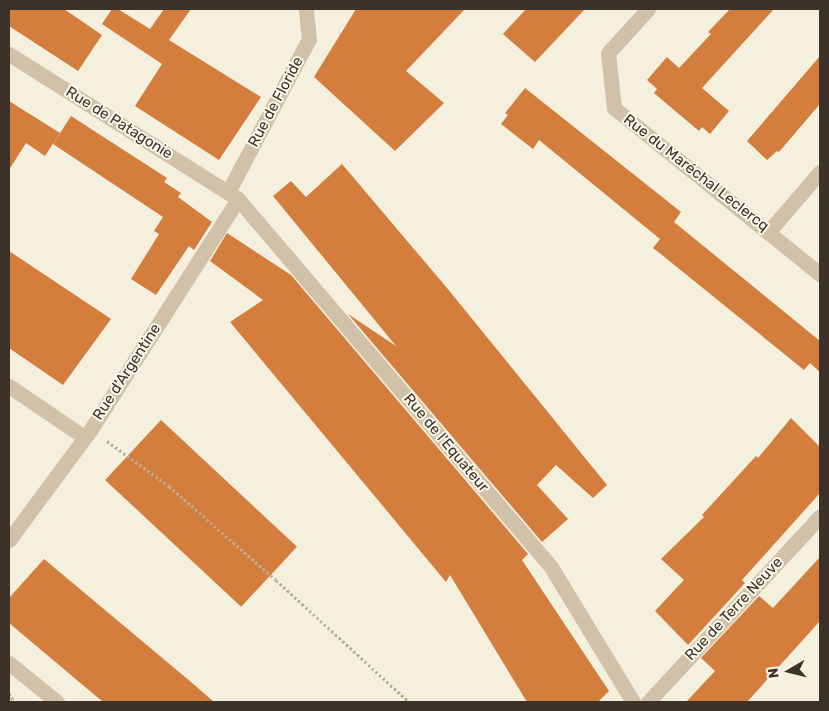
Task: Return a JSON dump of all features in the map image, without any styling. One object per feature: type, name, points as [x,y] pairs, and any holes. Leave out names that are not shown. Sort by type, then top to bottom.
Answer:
[{"type":"street","name":"Rue de Floride","points":[[234,195],[308,40],[306,9]]},
{"type":"street","name":"Rue du Maréchal Leclercq","points":[[648,9],[608,53],[614,108],[820,274]]},
{"type":"street","name":"Rue de Patagonie","points":[[9,54],[234,195]]},
{"type":"street","points":[[769,231],[820,172]]},
{"type":"street","name":"Rue d'Argentine","points":[[9,540],[88,433],[234,195]]},
{"type":"street","name":"Rue de l'Equateur","points":[[234,195],[551,567],[633,702]]},
{"type":"street","points":[[9,386],[88,433]]},
{"type":"street","name":"Rue de Terre Neuve","points":[[648,702],[820,516]]},
{"type":"street","points":[[9,663],[57,702]]},
{"type":"path","points":[[88,433],[176,492],[276,580],[409,702]]},
{"type":"path","points":[[9,693],[14,702]]},
{"type":"building","points":[[9,9],[64,9],[102,35],[78,71],[9,26]]},
{"type":"building","points":[[112,9],[118,9],[150,29],[164,9],[191,9],[169,40],[261,97],[219,160],[135,106],[162,64],[102,24]]},
{"type":"building","points":[[356,9],[465,9],[406,71],[444,103],[395,151],[314,77]]},
{"type":"building","points":[[526,9],[585,9],[535,62],[503,34]]},
{"type":"building","points":[[730,9],[774,9],[702,88],[729,111],[710,134],[702,127],[699,131],[654,93],[657,89],[647,80],[667,57],[679,68],[711,34],[708,32]]},
{"type":"building","points":[[820,56],[820,104],[779,152],[777,151],[767,160],[747,141]]},
{"type":"building","points":[[525,88],[681,212],[674,222],[820,341],[820,372],[810,363],[804,370],[653,248],[660,239],[539,140],[533,149],[501,124],[508,115],[505,113]]},
{"type":"building","points":[[9,101],[60,133],[45,156],[26,143],[9,170]]},
{"type":"building","points":[[71,116],[167,178],[164,182],[181,193],[178,197],[212,222],[194,250],[189,246],[156,295],[131,279],[159,234],[154,231],[163,217],[53,144]]},
{"type":"building","points":[[342,164],[447,288],[607,485],[593,498],[556,465],[537,485],[568,519],[542,542],[348,314],[396,346],[273,196],[291,181],[306,197]]},
{"type":"building","points":[[227,233],[291,275],[528,554],[522,560],[609,691],[598,702],[527,702],[450,575],[446,582],[230,322],[263,300],[210,261]]},
{"type":"building","points":[[9,251],[111,319],[63,385],[9,348]]},
{"type":"building","points":[[791,418],[820,447],[820,493],[742,580],[745,583],[688,645],[655,611],[684,580],[661,559],[704,517],[702,515],[756,456],[758,458]]},
{"type":"building","points":[[161,420],[297,547],[241,607],[105,480]]},
{"type":"building","points":[[820,557],[820,621],[747,702],[686,702],[715,671],[701,658],[759,596],[773,608]]},
{"type":"building","points":[[44,559],[214,702],[103,702],[9,623],[9,598]]}]
